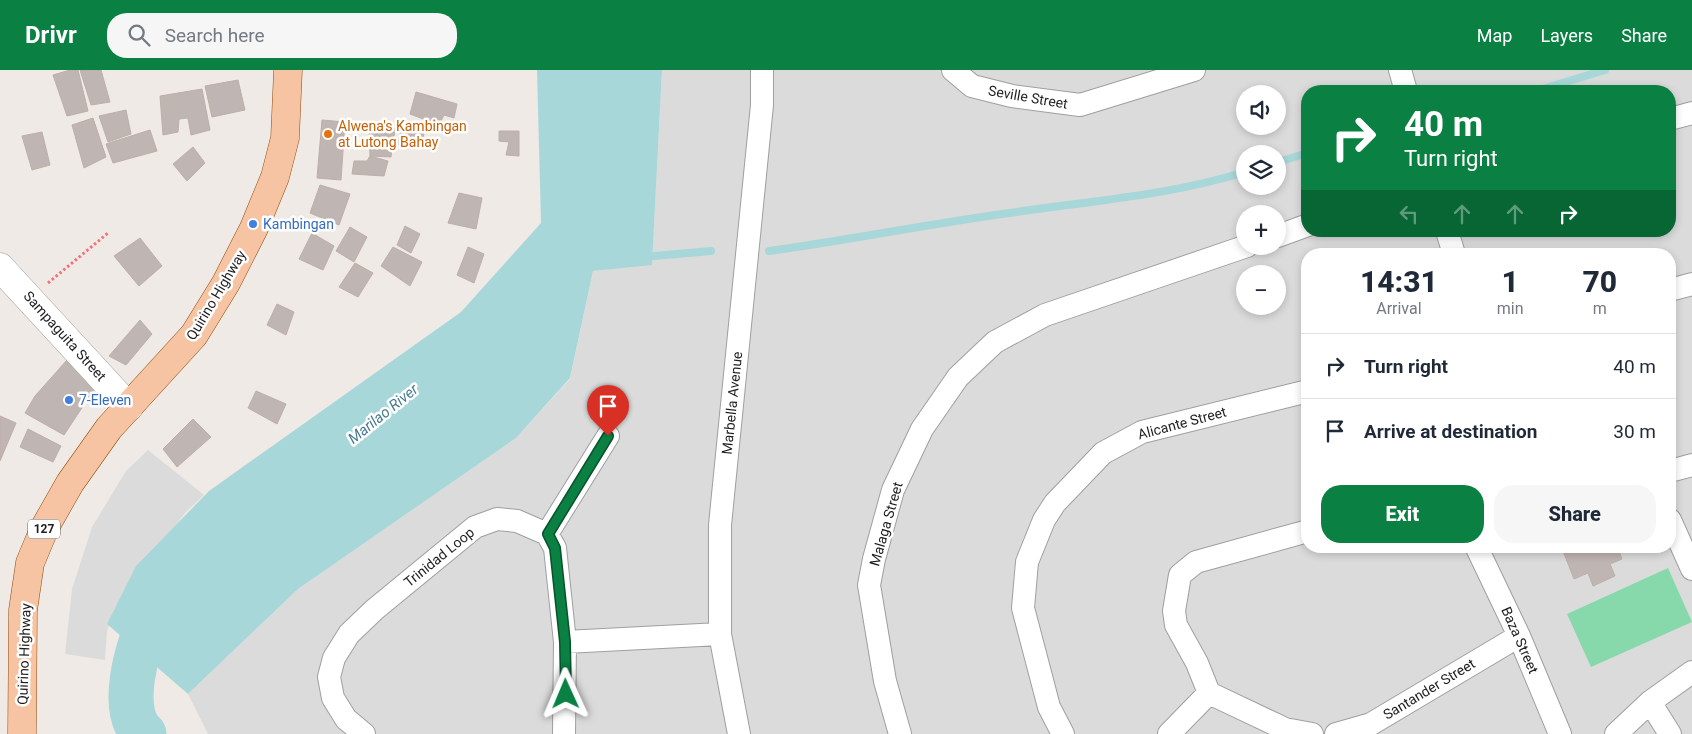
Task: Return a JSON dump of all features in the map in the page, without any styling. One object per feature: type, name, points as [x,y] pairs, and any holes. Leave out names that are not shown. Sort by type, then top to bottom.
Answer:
[{"type":"main road","name":"Quirino Highway","points":[[267,70],[285,110]]},
{"type":"main road","name":"Quirino Highway","points":[[22,734],[23,610],[30,563],[45,527],[70,483],[110,428],[194,335],[226,282],[254,228],[275,177],[285,138],[288,70]]},
{"type":"street","name":"Marbella Avenue","points":[[739,734],[720,634],[720,525],[761,115],[762,70]]},
{"type":"street","name":"Seville Street","points":[[953,70],[972,86],[1012,96],[1080,106],[1194,70]]},
{"type":"street","points":[[1400,70],[1404,85]]},
{"type":"street","points":[[1676,117],[1692,113]]},
{"type":"street","points":[[1286,233],[1301,228]]},
{"type":"street","name":"Malaga Street","points":[[900,734],[885,681],[869,586],[876,551],[893,490],[922,429],[958,377],[996,342],[1045,315],[1236,249]]},
{"type":"street","name":"Sampaguita Street","points":[[0,266],[129,406]]},
{"type":"street","points":[[1676,288],[1692,284]]},
{"type":"street","name":"Alicante Street","points":[[1063,734],[1049,707],[1023,608],[1027,562],[1040,527],[1055,503],[1103,453],[1142,432],[1301,393]]},
{"type":"street","points":[[564,734],[565,642],[555,548],[548,534],[608,436]]},
{"type":"street","points":[[1676,470],[1692,466]]},
{"type":"street","name":"Trinidad Loop","points":[[364,734],[346,719],[333,698],[329,676],[334,658],[349,634],[374,610],[475,527],[497,519],[518,521],[548,534]]},
{"type":"street","points":[[1301,533],[1196,562],[1180,575],[1174,611],[1176,625],[1197,663],[1209,693],[1285,728],[1312,734]]},
{"type":"street","points":[[1676,533],[1692,568]]},
{"type":"street","name":"Baza Street","points":[[1479,553],[1519,636],[1560,734]]},
{"type":"street","points":[[565,642],[720,634]]},
{"type":"street","name":"Santander Street","points":[[1336,734],[1371,724],[1519,636]]},
{"type":"street","points":[[1616,734],[1650,702],[1692,672]]},
{"type":"street","points":[[1169,734],[1209,693]]},
{"type":"street","points":[[1650,702],[1670,734]]},
{"type":"path","points":[[30,297],[108,233]]},
{"type":"shaded area","points":[[662,70],[1692,70],[1692,734],[208,734],[188,694],[298,589],[516,438],[570,379],[593,271],[652,264]]},
{"type":"shaded area","points":[[148,450],[204,495],[185,513],[115,608],[107,631],[105,660],[65,654],[72,589],[92,527],[126,471]]},
{"type":"green space","points":[[1668,568],[1692,622],[1591,667],[1567,614]]},
{"type":"water","points":[[537,70],[662,70],[652,265],[593,271],[570,378],[516,438],[298,589],[188,694],[107,624],[136,566],[209,491],[461,312],[541,223]]},
{"type":"building","points":[[70,70],[78,70],[88,111],[67,116],[53,75]]},
{"type":"building","points":[[80,70],[101,70],[110,102],[91,105]]},
{"type":"building","points":[[238,80],[245,110],[212,117],[205,86]]},
{"type":"building","points":[[202,89],[210,130],[191,135],[188,118],[179,119],[178,132],[163,135],[160,96]]},
{"type":"building","points":[[416,92],[457,104],[454,118],[444,115],[439,125],[410,114]]},
{"type":"building","points":[[126,110],[131,134],[108,142],[99,116]]},
{"type":"building","points":[[93,118],[106,157],[84,168],[72,125]]},
{"type":"building","points":[[322,120],[345,122],[341,180],[317,178]]},
{"type":"building","points":[[402,122],[425,129],[421,146],[415,145],[413,149],[398,145]]},
{"type":"building","points":[[369,127],[395,129],[391,157],[370,156]]},
{"type":"building","points":[[150,130],[157,151],[113,163],[106,144]]},
{"type":"building","points":[[499,131],[519,131],[519,156],[506,155],[509,142],[499,141]]},
{"type":"building","points":[[42,132],[50,165],[32,170],[22,136]]},
{"type":"building","points":[[193,147],[205,163],[187,181],[173,164]]},
{"type":"building","points":[[370,156],[388,161],[384,176],[352,174],[354,161],[367,161]]},
{"type":"building","points":[[320,185],[350,194],[339,225],[310,213]]},
{"type":"building","points":[[459,193],[482,198],[476,229],[448,223]]},
{"type":"building","points":[[405,226],[420,234],[411,253],[397,245]]},
{"type":"building","points":[[350,227],[367,237],[354,262],[336,251]]},
{"type":"building","points":[[312,233],[334,246],[323,270],[299,259]]},
{"type":"building","points":[[140,238],[162,266],[139,286],[114,256]]},
{"type":"building","points":[[393,247],[422,262],[410,286],[381,266]]},
{"type":"building","points":[[468,247],[484,254],[474,283],[457,275]]},
{"type":"building","points":[[355,263],[373,273],[358,297],[339,287]]},
{"type":"building","points":[[277,304],[294,312],[286,335],[267,325]]},
{"type":"building","points":[[140,320],[152,334],[126,365],[109,356]]},
{"type":"building","points":[[67,360],[95,388],[64,435],[25,413],[35,396]]},
{"type":"building","points":[[256,391],[286,404],[277,424],[248,408]]},
{"type":"building","points":[[0,416],[16,423],[0,461]]},
{"type":"building","points":[[193,419],[211,437],[177,467],[163,449]]},
{"type":"building","points":[[28,429],[61,446],[53,462],[20,447]]},
{"type":"building","points":[[1564,553],[1620,553],[1622,559],[1610,564],[1615,576],[1593,586],[1588,573],[1574,579]]},
{"type":"waterway","points":[[1556,85],[1605,70]]},
{"type":"waterway","points":[[1286,160],[1301,155]]},
{"type":"waterway","points":[[769,251],[979,217],[1128,197],[1186,187],[1236,174]]},
{"type":"waterway","points":[[643,257],[711,251]]},
{"type":"waterway","name":"Marilao River","points":[[144,734],[136,724],[132,711],[132,678],[145,631],[166,597]]},
{"type":"place","name":"Alwena's Kambingan at Lutong Bahay","points":[[328,134]]},
{"type":"place","name":"Kambingan","points":[[253,224]]},
{"type":"place","name":"7-Eleven","points":[[69,400]]},
{"type":"route","points":[[566,694],[565,642],[555,548],[548,534],[608,436]]}]
